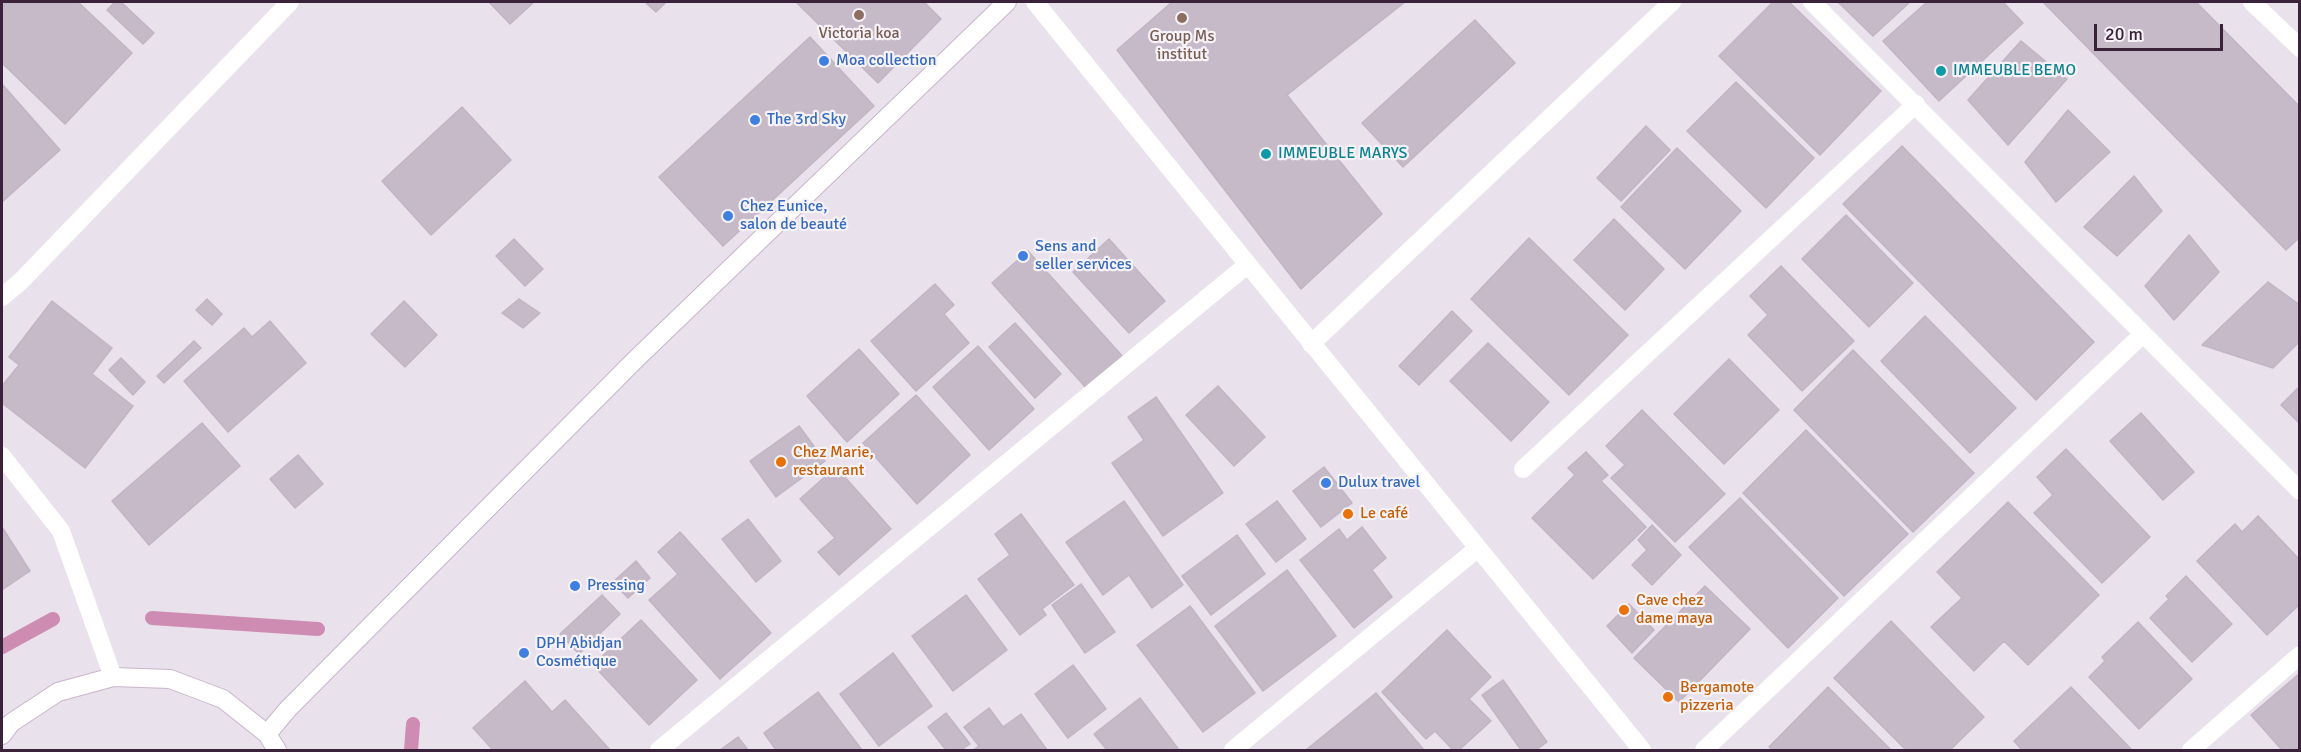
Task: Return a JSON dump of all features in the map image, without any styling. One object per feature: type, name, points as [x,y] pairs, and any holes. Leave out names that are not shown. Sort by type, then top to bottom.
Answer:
[{"type":"street","points":[[2,297],[21,281],[290,2]]},
{"type":"street","points":[[267,734],[288,709],[635,360],[1007,2]]},
{"type":"street","points":[[1035,2],[1642,750]]},
{"type":"street","points":[[1311,344],[1672,2]]},
{"type":"street","points":[[1812,2],[2300,490]]},
{"type":"street","points":[[2252,2],[2300,48]]},
{"type":"street","points":[[1523,469],[1916,104]]},
{"type":"street","points":[[659,750],[1247,265]]},
{"type":"street","points":[[1704,750],[2143,334]]},
{"type":"street","points":[[2,456],[61,531],[113,676]]},
{"type":"street","points":[[1233,750],[1478,549]]},
{"type":"street","points":[[2191,750],[2300,655]]},
{"type":"street","points":[[2,735],[11,723],[58,692],[113,676],[170,679],[223,699],[267,734],[278,750]]},
{"type":"building","points":[[2,2],[78,2],[132,53],[65,124],[2,63]]},
{"type":"building","points":[[115,2],[121,2],[154,33],[143,44],[107,10]]},
{"type":"building","points":[[489,2],[534,2],[510,24]]},
{"type":"building","points":[[645,2],[666,2],[656,12]]},
{"type":"building","points":[[796,2],[924,2],[941,19],[878,83]]},
{"type":"building","name":"IMMEUBLE MARYS","points":[[1172,2],[1405,2],[1287,95],[1382,214],[1301,289],[1117,50]]},
{"type":"building","points":[[1773,2],[1789,2],[1881,91],[1820,155],[1719,56]]},
{"type":"building","points":[[1838,2],[1910,2],[1873,36]]},
{"type":"building","name":"IMMEUBLE BEMO","points":[[1927,2],[2003,2],[2023,23],[1939,101],[1883,41]]},
{"type":"building","points":[[2043,2],[2196,2],[2300,107],[2300,237],[2286,250]]},
{"type":"building","points":[[1475,20],[1515,63],[1403,167],[1362,123]]},
{"type":"building","points":[[810,37],[874,106],[723,246],[659,177]]},
{"type":"building","points":[[2021,41],[2067,79],[2008,145],[1968,100]]},
{"type":"building","points":[[1736,82],[1814,158],[1766,208],[1687,131]]},
{"type":"building","points":[[2,84],[60,150],[2,202]]},
{"type":"building","points":[[462,107],[511,160],[431,235],[382,181]]},
{"type":"building","points":[[2068,110],[2110,152],[2056,202],[2025,162]]},
{"type":"building","points":[[1646,126],[1670,150],[1621,201],[1597,178]]},
{"type":"building","points":[[1902,146],[2094,342],[2036,400],[1843,204]]},
{"type":"building","points":[[1677,148],[1741,211],[1685,269],[1621,207]]},
{"type":"building","points":[[2134,176],[2162,211],[2117,256],[2084,227]]},
{"type":"building","points":[[1846,215],[1913,283],[1869,327],[1802,259]]},
{"type":"building","points":[[1614,219],[1664,269],[1625,310],[1574,260]]},
{"type":"building","points":[[2189,235],[2219,272],[2174,320],[2145,286]]},
{"type":"building","points":[[1529,238],[1628,335],[1569,395],[1471,299]]},
{"type":"building","points":[[514,239],[543,269],[525,286],[496,256]]},
{"type":"building","points":[[1109,239],[1165,301],[1129,333],[1073,272]]},
{"type":"building","points":[[1028,251],[1124,358],[1088,390],[992,283]]},
{"type":"building","points":[[1781,266],[1854,341],[1802,391],[1748,335],[1768,315],[1750,296]]},
{"type":"building","points":[[2268,282],[2300,305],[2300,341],[2273,368],[2202,345]]},
{"type":"building","points":[[935,284],[954,305],[944,314],[969,343],[916,391],[871,341]]},
{"type":"building","points":[[207,299],[222,314],[212,325],[196,310]]},
{"type":"building","points":[[519,299],[540,313],[523,328],[502,313]]},
{"type":"building","points":[[52,301],[112,348],[92,374],[133,406],[85,468],[2,403],[2,386],[19,365],[9,357]]},
{"type":"building","points":[[404,301],[437,335],[405,367],[371,334]]},
{"type":"building","points":[[1452,311],[1472,331],[1419,385],[1399,366]]},
{"type":"building","points":[[1925,316],[2016,408],[1970,453],[1881,361]]},
{"type":"building","points":[[270,321],[306,363],[228,432],[184,381],[244,328],[252,337]]},
{"type":"building","points":[[1015,323],[1061,374],[1035,398],[989,347]]},
{"type":"building","points":[[194,341],[201,348],[164,383],[157,376]]},
{"type":"building","points":[[1488,343],[1549,402],[1511,441],[1450,381]]},
{"type":"building","points":[[978,346],[1034,409],[989,450],[933,387]]},
{"type":"building","points":[[859,349],[899,394],[847,442],[807,396]]},
{"type":"building","points":[[1853,350],[1974,473],[1913,532],[1794,410]]},
{"type":"building","points":[[121,358],[145,382],[133,395],[109,370]]},
{"type":"building","points":[[1729,359],[1779,410],[1724,464],[1674,414]]},
{"type":"building","points":[[1218,386],[1265,437],[1234,466],[1186,415]]},
{"type":"building","points":[[2300,386],[2300,424],[2281,405]]},
{"type":"building","points":[[916,395],[970,455],[917,504],[863,443]]},
{"type":"building","points":[[1156,397],[1223,493],[1163,536],[1112,463],[1144,440],[1128,417]]},
{"type":"building","points":[[1642,410],[1725,494],[1675,542],[1611,478],[1625,465],[1606,446]]},
{"type":"building","points":[[2141,413],[2194,472],[2163,500],[2110,441]]},
{"type":"building","points":[[202,423],[240,466],[149,545],[112,501]]},
{"type":"building","points":[[799,426],[825,461],[776,497],[750,461]]},
{"type":"building","points":[[1806,430],[1908,534],[1844,596],[1743,493]]},
{"type":"building","points":[[2066,449],[2150,537],[2102,583],[2034,513],[2053,495],[2037,477]]},
{"type":"building","points":[[1586,452],[1608,475],[1601,481],[1646,527],[1593,579],[1532,518],[1575,475],[1568,468]]},
{"type":"building","points":[[298,455],[323,484],[295,508],[270,479]]},
{"type":"building","points":[[836,467],[891,529],[839,575],[818,552],[835,538],[800,499]]},
{"type":"building","points":[[1324,467],[1352,503],[1321,527],[1293,491]]},
{"type":"building","points":[[1740,498],[1838,598],[1788,648],[1689,547]]},
{"type":"building","points":[[1124,501],[1183,585],[1152,608],[1129,575],[1103,595],[1066,542]]},
{"type":"building","points":[[1277,501],[1306,539],[1276,562],[1246,524]]},
{"type":"building","points":[[2008,502],[2099,595],[2028,665],[2004,641],[1974,671],[1931,627],[1962,598],[1937,572]]},
{"type":"building","points":[[1021,514],[1074,585],[1042,609],[1046,615],[1020,635],[978,579],[1010,555],[995,534]]},
{"type":"building","points":[[2258,516],[2300,560],[2300,604],[2267,635],[2197,561],[2235,524],[2242,532]]},
{"type":"building","points":[[748,519],[781,561],[756,582],[722,539]]},
{"type":"building","points":[[1652,525],[1681,555],[1652,585],[1632,565],[1647,550],[1638,540]]},
{"type":"building","points":[[2,527],[30,571],[2,590]]},
{"type":"building","points":[[1362,527],[1386,558],[1372,570],[1392,597],[1354,628],[1300,560],[1339,529],[1347,540]]},
{"type":"building","points":[[680,532],[771,633],[720,679],[649,600],[678,574],[658,552]]},
{"type":"building","points":[[1237,535],[1265,574],[1211,615],[1182,576]]},
{"type":"building","points":[[636,561],[650,578],[628,598],[613,582]]},
{"type":"building","points":[[1287,570],[1336,636],[1263,691],[1215,626]]},
{"type":"building","points":[[2186,576],[2232,624],[2192,662],[2150,618],[2169,599],[2166,596]]},
{"type":"building","points":[[1081,584],[1115,632],[1085,653],[1052,605]]},
{"type":"building","points":[[1705,586],[1750,629],[1679,702],[1634,658]]},
{"type":"building","points":[[602,595],[620,614],[579,654],[560,634]]},
{"type":"building","points":[[966,595],[1007,650],[953,691],[912,636]]},
{"type":"building","points":[[1629,604],[1654,630],[1632,653],[1607,626]]},
{"type":"building","points":[[1190,606],[1255,693],[1203,732],[1137,645]]},
{"type":"building","points":[[641,620],[697,680],[649,725],[593,665]]},
{"type":"building","points":[[1891,621],[1984,717],[1950,750],[1906,750],[1834,678]]},
{"type":"building","points":[[2138,622],[2192,679],[2139,729],[2089,677],[2105,661],[2102,657]]},
{"type":"building","points":[[1447,630],[1491,677],[1469,699],[1491,721],[1459,750],[1453,750],[1435,731],[1426,739],[1382,692]]},
{"type":"building","points":[[893,653],[932,706],[879,746],[840,694]]},
{"type":"building","points":[[1073,665],[1106,709],[1068,738],[1035,694]]},
{"type":"building","points":[[2300,673],[2300,750],[2282,750],[2251,715]]},
{"type":"building","points":[[1503,680],[1547,742],[1536,750],[1521,750],[1482,695]]},
{"type":"building","points":[[525,681],[552,712],[565,700],[610,750],[493,750],[473,728]]},
{"type":"building","points":[[1828,687],[1891,750],[1773,750],[1769,747]]},
{"type":"building","points":[[2071,687],[2132,750],[2022,750],[2014,741]]},
{"type":"building","points":[[818,692],[862,750],[776,750],[764,733]]},
{"type":"building","points":[[1376,693],[1424,750],[1306,750]]},
{"type":"building","points":[[1140,698],[1179,750],[1107,750],[1094,734]]},
{"type":"building","points":[[989,708],[1003,727],[1021,714],[1047,750],[973,750],[979,746],[964,727]]},
{"type":"building","points":[[946,713],[970,744],[961,750],[946,750],[928,727]]},
{"type":"building","points":[[738,737],[748,750],[720,750]]},
{"type":"waterway","points":[[152,618],[318,629]]},
{"type":"waterway","points":[[2,647],[53,619]]},
{"type":"waterway","points":[[411,750],[413,724]]},
{"type":"place","name":"Victoria koa","points":[[859,15]]},
{"type":"place","name":"Group Ms institut","points":[[1182,18]]},
{"type":"place","name":"Moa collection","points":[[824,61]]},
{"type":"place","name":"IMMEUBLE BEMO","points":[[1941,71]]},
{"type":"place","name":"The 3rd Sky","points":[[755,120]]},
{"type":"place","name":"IMMEUBLE MARYS","points":[[1266,154]]},
{"type":"place","name":"Chez Eunice, salon de beauté","points":[[728,216]]},
{"type":"place","name":"Sens and seller services","points":[[1023,256]]},
{"type":"place","name":"Chez Marie, restaurant","points":[[781,462]]},
{"type":"place","name":"Dulux travel","points":[[1326,483]]},
{"type":"place","name":"Le café","points":[[1348,514]]},
{"type":"place","name":"Pressing","points":[[575,586]]},
{"type":"place","name":"Cave chez dame maya","points":[[1624,610]]},
{"type":"place","name":"DPH Abidjan Cosmétique","points":[[524,653]]},
{"type":"place","name":"Bergamote pizzeria","points":[[1668,697]]}]
